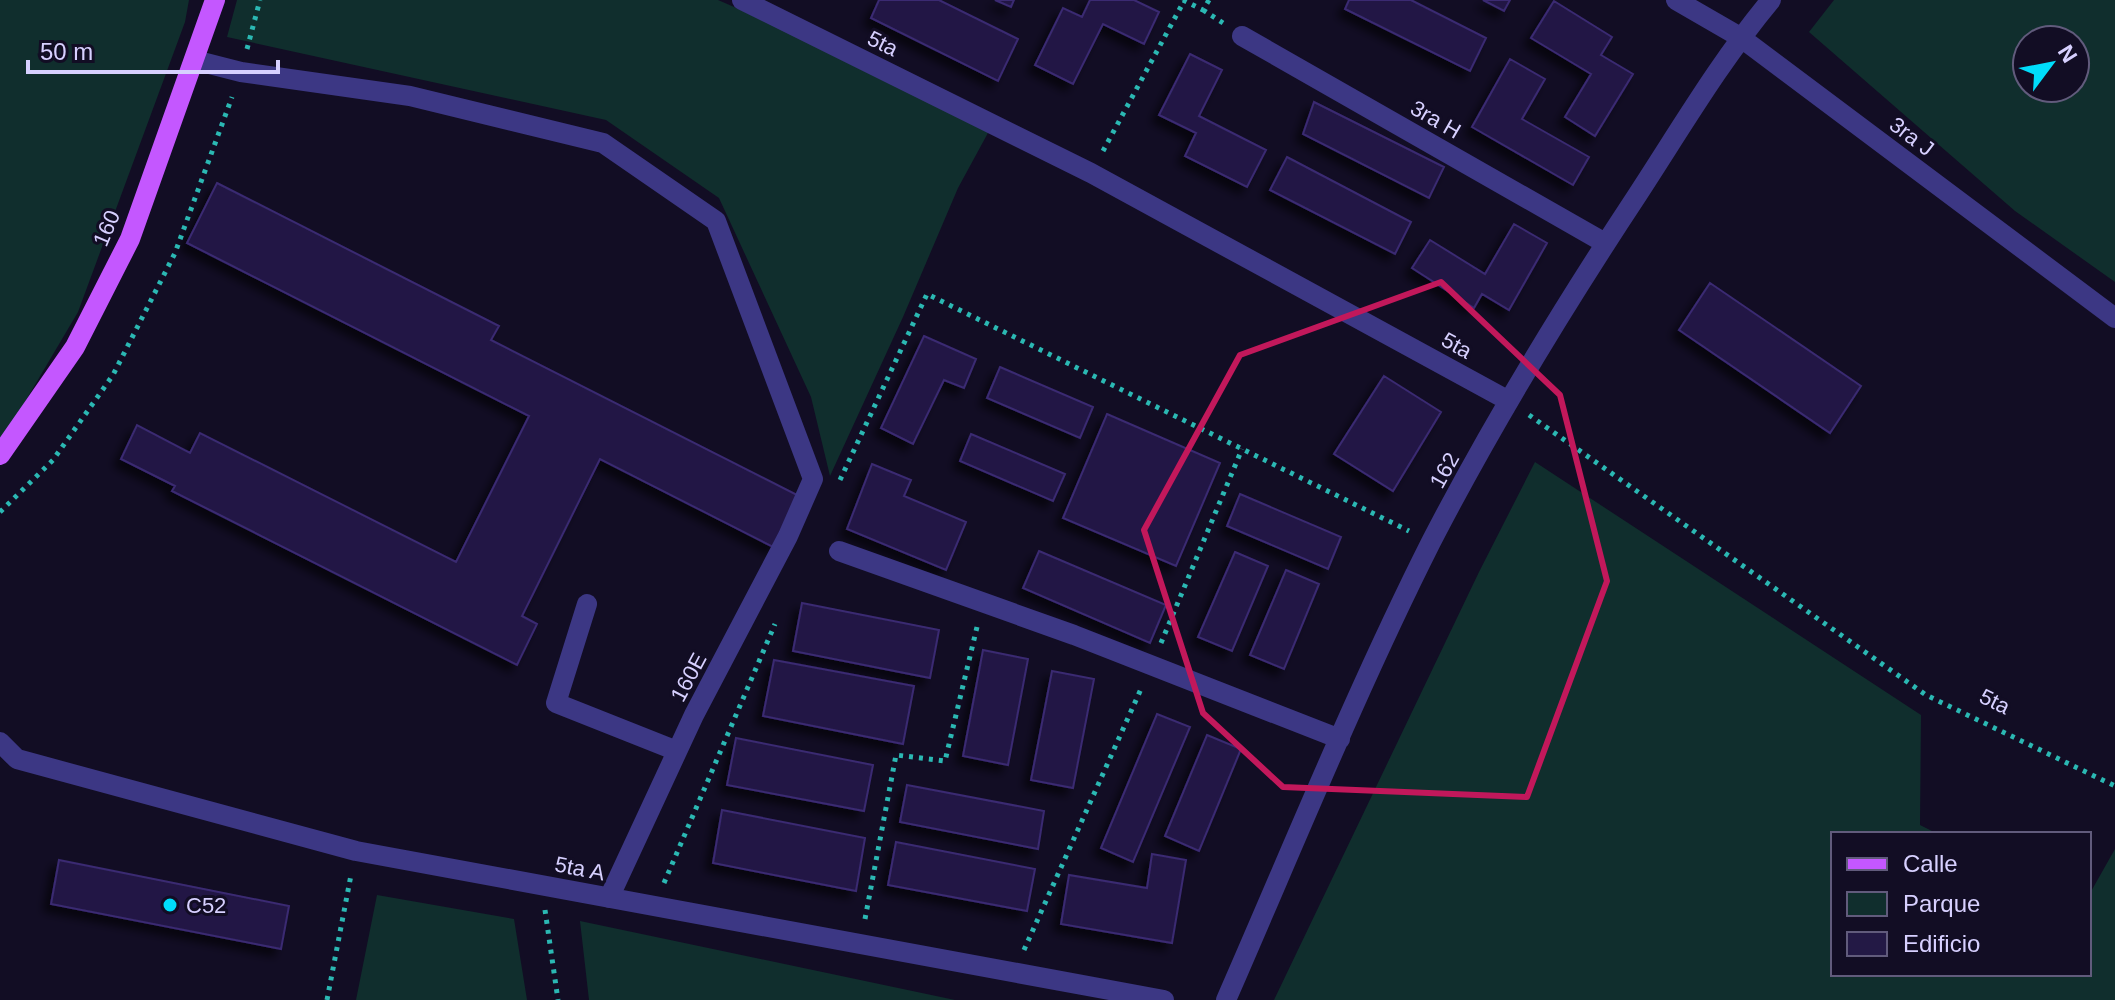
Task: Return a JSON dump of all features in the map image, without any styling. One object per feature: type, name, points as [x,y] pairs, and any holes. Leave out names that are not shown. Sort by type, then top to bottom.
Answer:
[{"type":"main road","name":"160","points":[[0,455],[75,347],[130,239],[215,0]]},
{"type":"street","name":"5ta","points":[[742,0],[1091,173],[1509,401]]},
{"type":"street","name":"3ra J","points":[[1676,0],[1740,37],[2115,318]]},
{"type":"street","name":"162","points":[[1226,1000],[1340,739],[1431,542],[1509,401],[1605,243],[1740,37],[1771,0]]},
{"type":"street","name":"3ra H","points":[[1242,36],[1605,243]]},
{"type":"street","points":[[194,60],[241,72]]},
{"type":"street","name":"160E","points":[[241,72],[410,96],[603,143],[716,221],[813,479],[788,536],[677,751],[609,898]]},
{"type":"street","points":[[839,551],[1152,665],[1340,739]]},
{"type":"street","points":[[587,604],[556,703],[677,751]]},
{"type":"street","name":"5ta A","points":[[0,742],[17,759],[356,851],[1164,1000]]},
{"type":"path","points":[[0,512],[53,460],[113,375],[175,253],[241,72],[260,0]]},
{"type":"path","points":[[1091,173],[1184,0],[1203,10],[1209,0]]},
{"type":"path","points":[[836,487],[927,294],[1431,542]]},
{"type":"path","name":"5ta","points":[[1509,401],[1926,695],[2115,786]]},
{"type":"path","points":[[1014,972],[1152,665],[1242,449]]},
{"type":"path","points":[[860,943],[896,755],[945,761],[983,603]]},
{"type":"path","points":[[655,904],[779,615]]},
{"type":"path","points":[[327,1000],[356,851]]},
{"type":"path","points":[[542,885],[558,1000]]},
{"type":"highlighted area","points":[[1441,282],[1560,395],[1607,581],[1527,797],[1283,787],[1203,713],[1144,530],[1240,355]]},
{"type":"green space","points":[[0,0],[189,0],[185,22],[78,312],[0,444]]},
{"type":"green space","points":[[237,0],[718,0],[995,120],[958,188],[830,476],[811,397],[719,198],[606,120],[227,37]]},
{"type":"green space","points":[[1834,0],[2115,0],[2115,282],[2015,211],[1809,32]]},
{"type":"green space","points":[[1535,462],[1921,715],[1920,825],[1934,832],[1831,832],[1831,976],[2091,976],[2091,891],[2115,849],[2115,1000],[1274,1000]]},
{"type":"green space","points":[[377,895],[514,919],[527,1000],[356,1000]]},
{"type":"green space","points":[[580,921],[955,1000],[589,1000]]},
{"type":"building","points":[[879,0],[939,0],[1018,39],[998,81],[871,18]]},
{"type":"building","points":[[995,0],[1014,0],[1011,7]]},
{"type":"building","points":[[1090,0],[1134,0],[1159,12],[1144,44],[1103,24],[1073,84],[1035,65],[1063,8],[1082,17]]},
{"type":"building","points":[[1349,0],[1411,0],[1486,38],[1470,71],[1345,9]]},
{"type":"building","points":[[1483,0],[1510,0],[1504,11]]},
{"type":"building","points":[[1554,1],[1612,37],[1601,55],[1633,74],[1595,136],[1565,117],[1591,74],[1531,38]]},
{"type":"building","points":[[1190,54],[1222,70],[1199,116],[1266,150],[1247,187],[1185,156],[1196,133],[1159,115]]},
{"type":"building","points":[[1510,59],[1545,79],[1522,119],[1589,157],[1573,185],[1472,127]]},
{"type":"building","points":[[1314,102],[1444,167],[1429,198],[1303,134]]},
{"type":"building","points":[[1287,157],[1411,222],[1395,254],[1270,190]]},
{"type":"building","points":[[217,183],[499,326],[491,340],[801,497],[775,548],[600,459],[522,616],[537,624],[517,665],[172,491],[175,486],[121,459],[137,425],[190,453],[200,433],[456,562],[529,416],[187,243]]},
{"type":"building","points":[[1514,224],[1547,243],[1509,310],[1482,294],[1474,308],[1412,268],[1430,240],[1485,274]]},
{"type":"building","points":[[1710,283],[1861,386],[1830,433],[1679,330]]},
{"type":"building","points":[[924,336],[976,359],[964,388],[944,380],[913,444],[881,428]]},
{"type":"building","points":[[1000,367],[1093,407],[1080,438],[987,398]]},
{"type":"building","points":[[1384,376],[1441,412],[1393,491],[1334,454]]},
{"type":"building","points":[[1107,414],[1220,463],[1176,566],[1063,518]]},
{"type":"building","points":[[971,434],[1065,474],[1053,501],[960,461]]},
{"type":"building","points":[[872,464],[911,480],[904,496],[966,522],[946,570],[847,529]]},
{"type":"building","points":[[1240,494],[1341,537],[1328,569],[1227,526]]},
{"type":"building","points":[[1039,551],[1166,605],[1150,643],[1023,588]]},
{"type":"building","points":[[1235,552],[1268,566],[1232,651],[1198,637]]},
{"type":"building","points":[[1286,570],[1319,584],[1284,669],[1250,655]]},
{"type":"building","points":[[802,603],[939,630],[930,678],[793,651]]},
{"type":"building","points":[[983,650],[1028,659],[1008,765],[963,756]]},
{"type":"building","points":[[774,660],[914,686],[903,744],[763,716]]},
{"type":"building","points":[[1052,671],[1094,679],[1073,788],[1031,780]]},
{"type":"building","points":[[1157,714],[1190,727],[1133,862],[1101,848]]},
{"type":"building","points":[[1207,735],[1241,749],[1199,851],[1165,836]]},
{"type":"building","points":[[736,738],[873,765],[864,811],[727,785]]},
{"type":"building","points":[[907,785],[1044,811],[1038,849],[900,822]]},
{"type":"building","points":[[722,810],[865,838],[856,891],[713,863]]},
{"type":"building","points":[[896,842],[1035,869],[1027,911],[888,885]]},
{"type":"building","points":[[1152,854],[1186,860],[1172,943],[1061,924],[1069,875],[1147,888]]},
{"type":"building","name":"C52","points":[[59,860],[289,906],[281,949],[51,904]]},
{"type":"place","name":"C52","points":[[170,905]]}]
